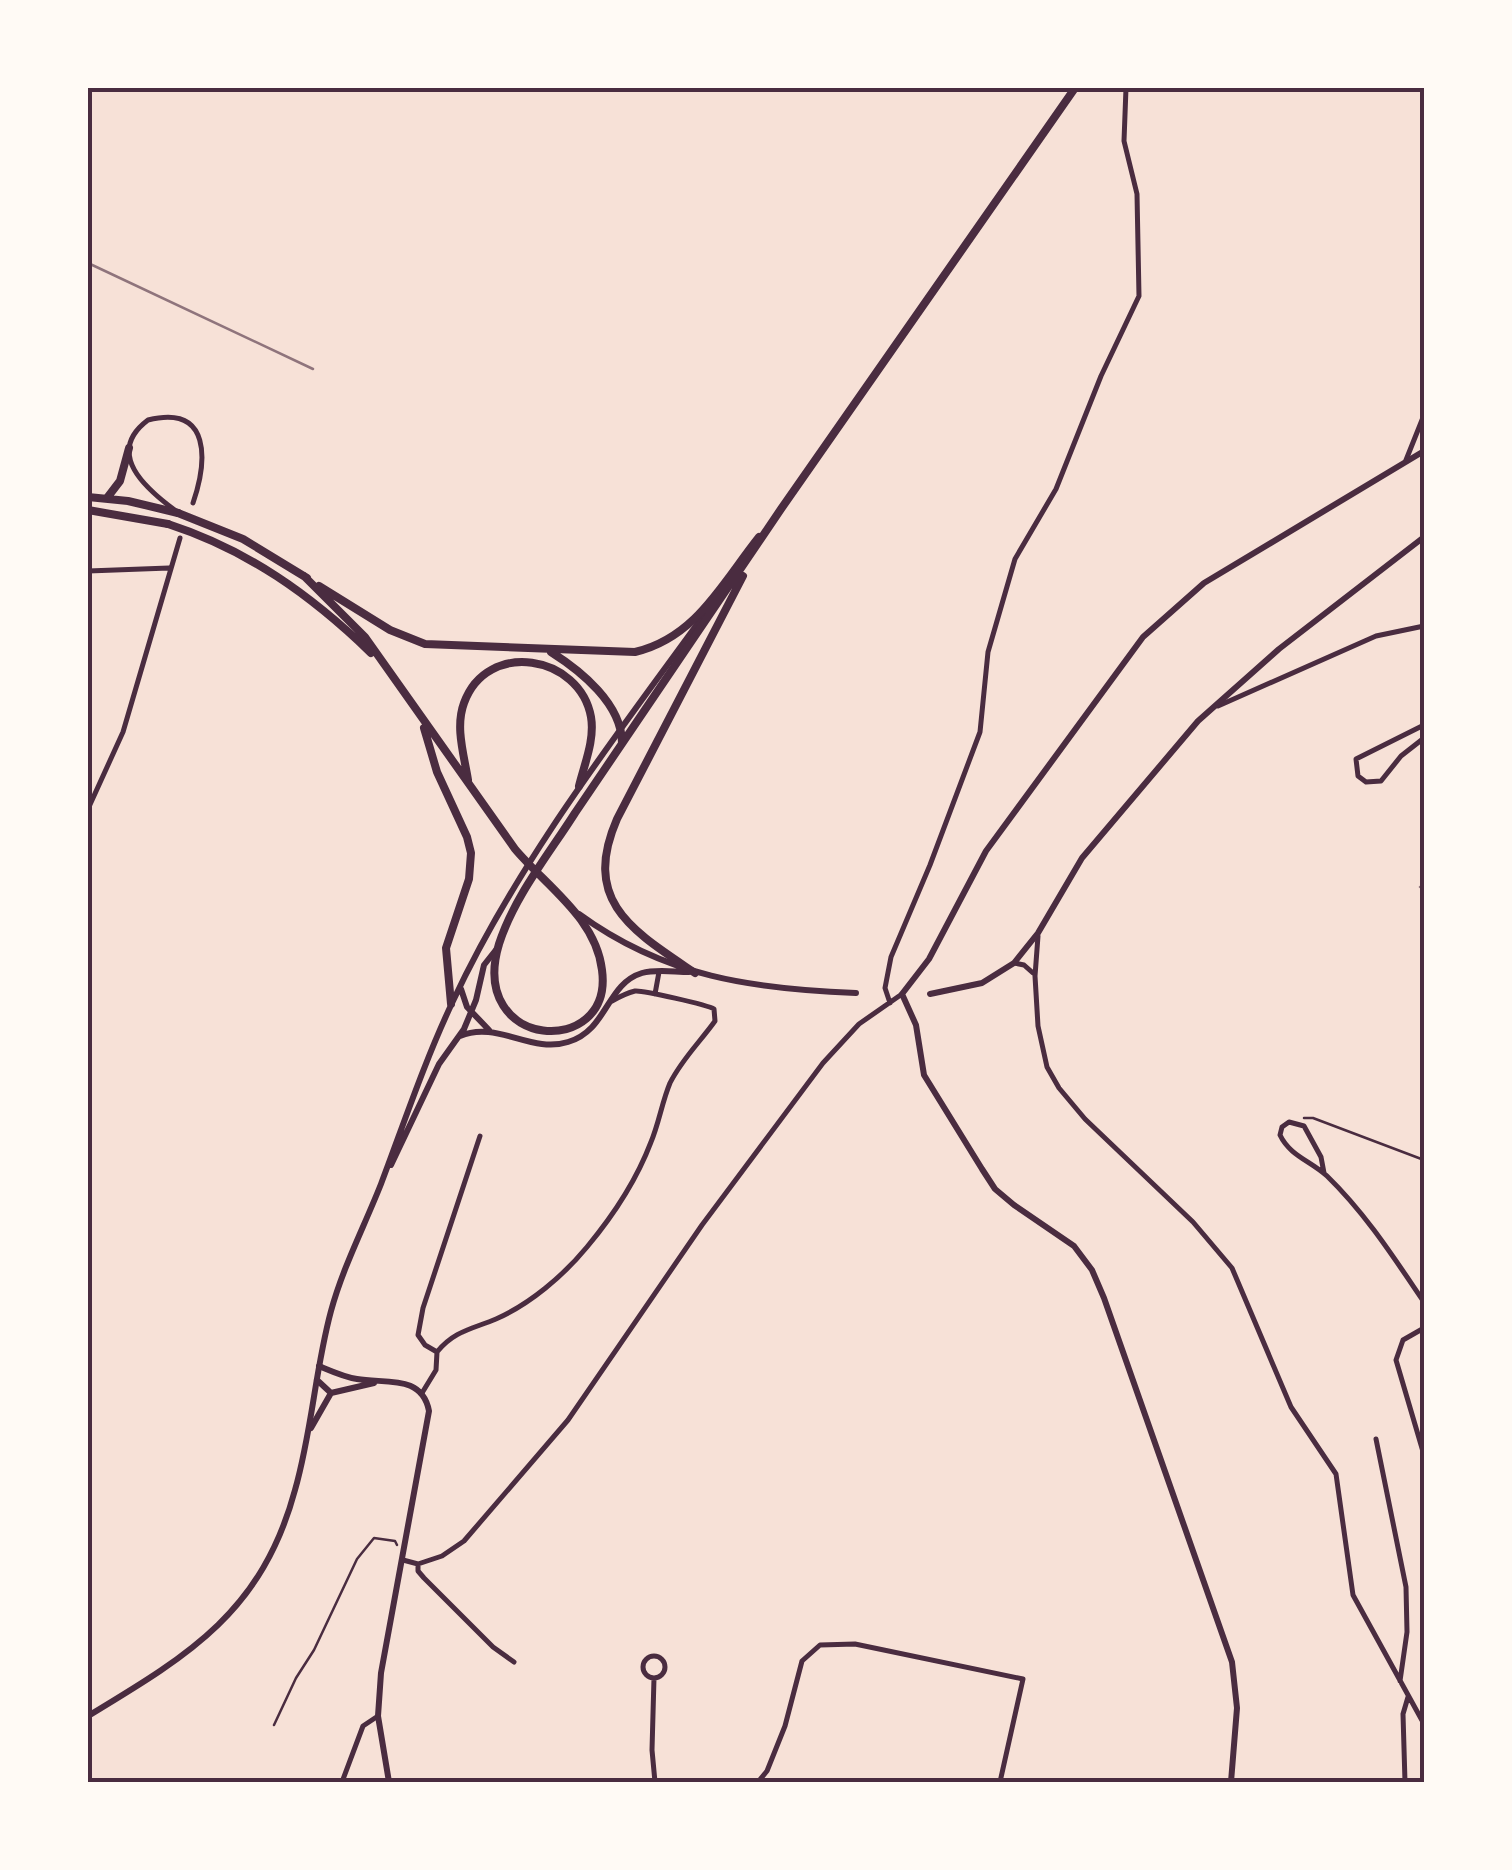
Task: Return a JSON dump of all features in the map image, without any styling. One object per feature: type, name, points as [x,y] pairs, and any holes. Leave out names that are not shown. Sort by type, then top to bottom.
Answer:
[{"type":"main road","points":[[88,1716],[193,1650],[227,1618],[270,1556],[296,1488],[319,1366],[344,1270],[451,1004],[499,911],[620,726],[782,509],[1074,88]]},
{"type":"main road","points":[[107,498],[120,481],[129,448]]},
{"type":"main road","points":[[1232,1782],[1237,1708],[1232,1662],[1098,1284],[1074,1246],[1014,1206],[995,1188],[924,1075],[916,1025],[902,994],[929,959],[986,851],[1142,637],[1204,584],[1424,452]]},
{"type":"main road","points":[[88,497],[178,513],[244,539],[372,621],[411,640],[443,646],[625,653],[646,650],[667,640],[710,605]]},
{"type":"main road","points":[[379,1188],[409,1132],[438,1064],[459,1037],[471,1012],[484,965],[499,945],[521,898],[782,509]]},
{"type":"main road","points":[[88,510],[168,524],[219,543],[268,569],[328,613],[381,663]]},
{"type":"main road","points":[[930,994],[982,983],[1014,963],[1038,933],[1082,858],[1168,753],[1209,710],[1279,648],[1424,538]]},
{"type":"main road","points":[[695,972],[622,920],[609,892],[605,858],[617,819],[756,550]]},
{"type":"main road","points":[[304,576],[356,626],[515,849],[578,913],[633,947],[695,972],[774,989],[856,993]]},
{"type":"main road","points":[[550,651],[588,680],[607,703],[620,726],[622,743]]},
{"type":"main road","points":[[468,784],[460,720],[468,693],[485,674],[498,667],[532,661],[571,679],[586,702],[592,730],[579,786]]},
{"type":"main road","points":[[422,718],[437,772],[467,837],[470,853],[469,879],[446,948],[451,1004]]},
{"type":"main road","points":[[499,945],[496,988],[508,1014],[524,1026],[542,1032],[571,1028],[596,1006],[603,983],[600,960],[578,913]]},
{"type":"main road","points":[[459,1037],[489,1030],[537,1043],[562,1044],[592,1029],[627,981],[644,973],[695,972]]},
{"type":"main road","points":[[461,983],[461,995],[471,1012],[489,1030]]},
{"type":"main road","points":[[319,1366],[352,1379],[408,1383],[422,1393],[429,1411],[381,1672],[378,1716],[389,1782]]},
{"type":"main road","points":[[317,1380],[331,1394]]},
{"type":"main road","points":[[306,1438],[331,1394],[378,1382]]},
{"type":"street","points":[[890,1003],[886,988],[891,957],[980,732],[988,652],[1014,559],[1056,489],[1138,296],[1137,194],[1123,127],[1126,88]]},
{"type":"street","points":[[1405,462],[1424,416]]},
{"type":"street","points":[[178,513],[141,484],[129,448],[138,428],[148,420],[174,418],[193,428],[204,458],[192,503]]},
{"type":"street","points":[[88,809],[123,732],[180,538]]},
{"type":"street","points":[[88,570],[171,568]]},
{"type":"street","points":[[1209,710],[1376,636],[1424,626]]},
{"type":"street","points":[[1424,725],[1356,759],[1358,776],[1366,782],[1380,781],[1401,756],[1424,738]]},
{"type":"street","points":[[1038,933],[1034,976],[1040,1043],[1047,1067],[1085,1120],[1193,1222],[1232,1268],[1291,1407],[1336,1474],[1352,1595],[1424,1724]]},
{"type":"street","points":[[1014,963],[1024,965],[1034,976]]},
{"type":"street","points":[[654,994],[659,972]]},
{"type":"street","points":[[422,1393],[436,1370],[436,1352],[449,1338],[497,1318],[559,1276],[588,1246],[622,1198],[650,1145],[670,1083],[715,1021],[710,1005],[654,994],[634,992],[612,1001]]},
{"type":"street","points":[[403,1560],[418,1564],[442,1556],[464,1541],[568,1420],[702,1225],[823,1063],[845,1036],[902,994]]},
{"type":"street","points":[[1324,1173],[1304,1126],[1290,1122],[1280,1130],[1286,1146],[1324,1173],[1377,1232],[1424,1302]]},
{"type":"street","points":[[436,1352],[418,1336],[423,1308],[480,1136]]},
{"type":"street","points":[[1424,1328],[1403,1340],[1396,1360],[1424,1452]]},
{"type":"street","points":[[1376,1439],[1406,1586],[1407,1632],[1400,1684]]},
{"type":"street","points":[[418,1564],[418,1572],[493,1647],[514,1662]]},
{"type":"street","points":[[758,1782],[768,1771],[785,1726],[802,1661],[820,1646],[855,1644],[1023,1679],[1000,1782]]},
{"type":"street","points":[[658,1656],[665,1663],[665,1670],[654,1678],[647,1676],[643,1665],[647,1658],[658,1656]]},
{"type":"street","points":[[654,1678],[655,1782]]},
{"type":"street","points":[[1405,1782],[1403,1714],[1408,1697]]},
{"type":"street","points":[[342,1782],[363,1726],[378,1716]]},
{"type":"path","points":[[1290,1122],[1314,1118],[1424,1160]]},
{"type":"path","points":[[274,1725],[357,1559],[374,1538],[395,1540],[403,1560]]},
{"type":"railway","points":[[88,263],[313,369]]},
{"type":"railway","points":[[1420,887],[1424,889]]}]
